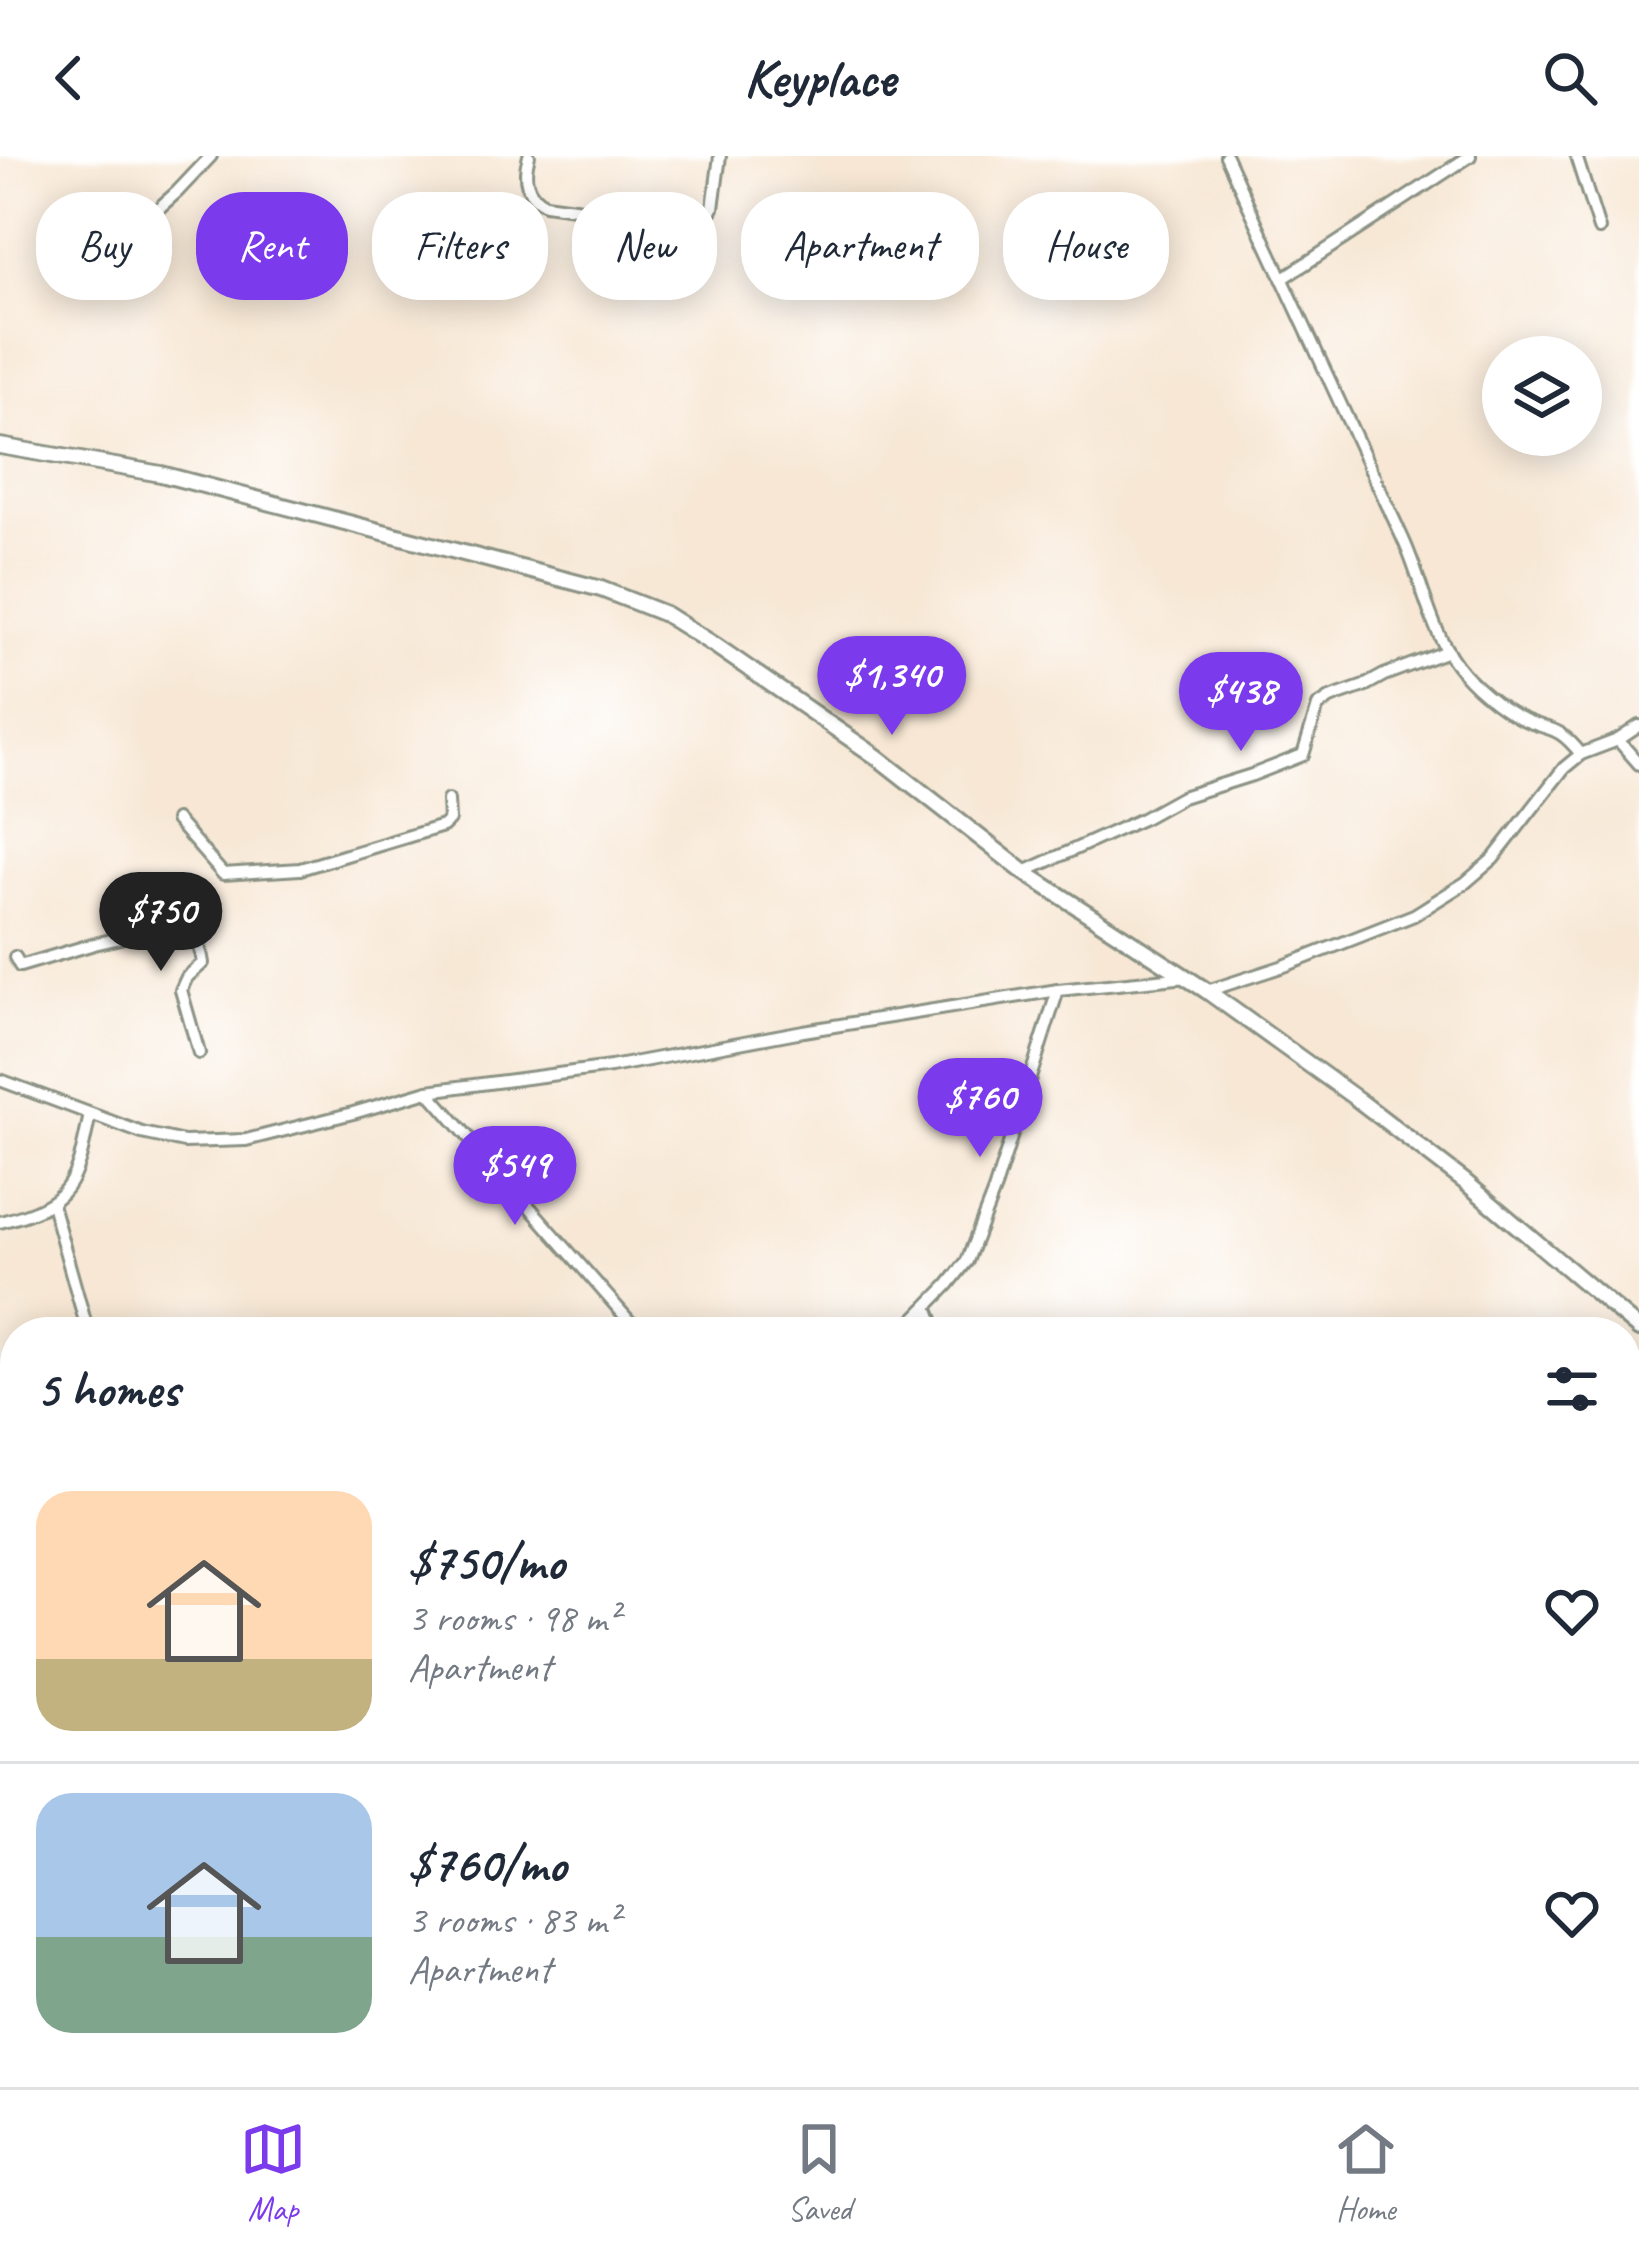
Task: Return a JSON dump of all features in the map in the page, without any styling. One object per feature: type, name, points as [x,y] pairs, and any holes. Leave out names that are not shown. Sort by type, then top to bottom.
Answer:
[{"type":"street","points":[[172,196],[211,156]]},
{"type":"street","points":[[529,156],[528,188],[533,198],[545,204],[691,224],[706,220],[713,208],[720,156]]},
{"type":"street","points":[[1226,156],[1406,546],[1441,640],[1466,676],[1499,704],[1520,718],[1556,729],[1581,754]]},
{"type":"street","points":[[1282,279],[1470,156]]},
{"type":"street","points":[[1576,156],[1599,229]]},
{"type":"street","points":[[0,446],[160,474],[602,590],[665,614],[877,757],[1024,872],[1207,991],[1357,1099],[1464,1181],[1625,1317]]},
{"type":"street","points":[[1024,872],[1182,797],[1304,755],[1318,706],[1448,651]]},
{"type":"street","points":[[1207,991],[1414,915],[1465,884],[1492,859],[1564,768],[1581,754],[1639,726]]},
{"type":"street","points":[[1618,740],[1639,764]]},
{"type":"street","points":[[176,820],[223,874],[254,874],[300,869],[443,826],[449,820],[448,800]]},
{"type":"street","points":[[158,889],[200,944],[203,963],[181,990],[199,1053]]},
{"type":"street","points":[[15,957],[20,966],[185,923]]},
{"type":"street","points":[[0,1080],[142,1132],[184,1142],[246,1140],[428,1091],[611,1066],[1058,990],[1186,977]]},
{"type":"street","points":[[917,1317],[967,1261],[1058,990]]},
{"type":"street","points":[[428,1091],[626,1317]]},
{"type":"street","points":[[0,1222],[37,1212],[68,1189],[80,1162],[90,1114]]},
{"type":"street","points":[[52,1204],[84,1317]]},
{"type":"street","points":[[927,1307],[931,1317]]}]
